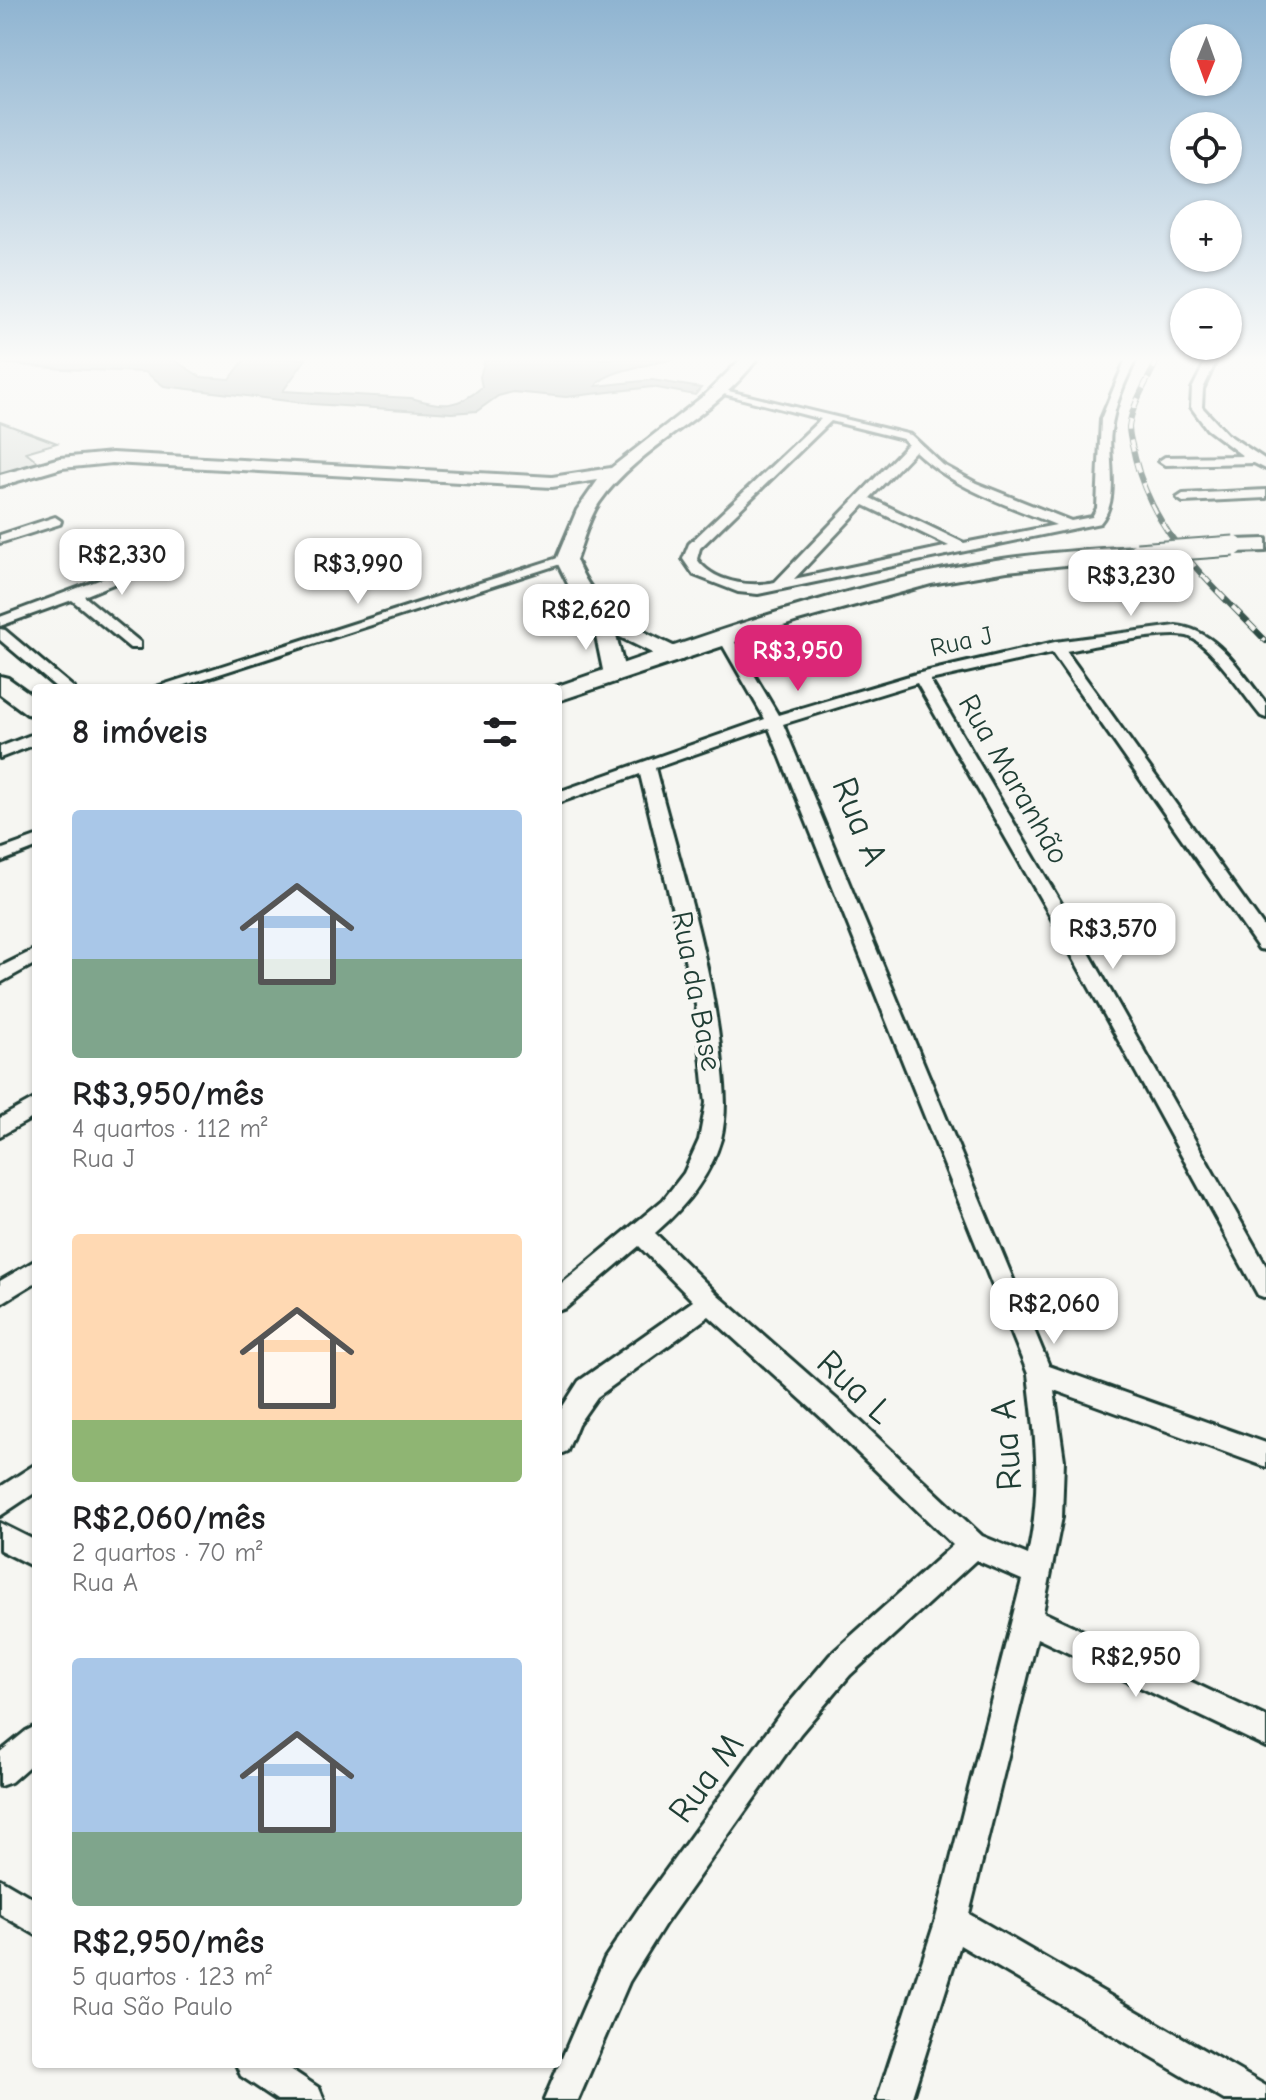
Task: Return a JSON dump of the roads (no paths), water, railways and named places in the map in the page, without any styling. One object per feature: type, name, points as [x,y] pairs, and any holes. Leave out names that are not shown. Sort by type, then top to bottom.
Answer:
[{"type":"main road","points":[[562,693],[850,598],[932,578],[1038,561],[1266,545]]},
{"type":"main road","points":[[0,683],[32,706]]},
{"type":"street","points":[[615,675],[602,618],[572,578],[566,560],[576,530],[591,502],[618,472],[637,457]]},
{"type":"street","points":[[788,457],[691,553],[692,566],[699,572],[743,589],[777,587],[959,546],[1073,527],[1096,520],[1105,508],[1105,457]]},
{"type":"street","points":[[777,587],[902,457]]},
{"type":"street","points":[[929,457],[939,468],[972,486],[1073,527]]},
{"type":"street","points":[[0,481],[60,463],[112,458],[552,482],[618,472]]},
{"type":"street","points":[[1165,461],[1262,462]]},
{"type":"street","points":[[552,482],[578,492],[591,502]]},
{"type":"street","points":[[1183,498],[1266,494]]},
{"type":"street","points":[[861,499],[959,546]]},
{"type":"street","points":[[0,539],[55,521]]},
{"type":"street","points":[[174,684],[566,560]]},
{"type":"street","points":[[61,684],[1,632],[74,595],[155,564]]},
{"type":"street","points":[[74,595],[135,645]]},
{"type":"street","points":[[602,618],[674,655]]},
{"type":"street","name":"Rua J","points":[[562,797],[774,721],[921,677],[1055,646],[1179,631],[1200,636],[1266,713]]},
{"type":"street","name":"Rua A","points":[[725,637],[774,721],[803,786],[923,1092],[1040,1374],[1051,1460],[1049,1517],[1028,1619],[951,1922],[894,2100]]},
{"type":"street","points":[[1055,646],[1266,944]]},
{"type":"street","name":"Rua Maranhão","points":[[921,677],[1048,896],[1266,1288]]},
{"type":"street","points":[[0,753],[32,740]]},
{"type":"street","name":"Rua da Base","points":[[562,1298],[671,1206],[693,1178],[710,1140],[716,1103],[706,1005],[646,766]]},
{"type":"street","points":[[0,856],[32,844]]},
{"type":"street","points":[[0,976],[32,957]]},
{"type":"street","points":[[0,1128],[32,1108]]},
{"type":"street","name":"Rua L","points":[[640,1232],[710,1302],[833,1412],[973,1545],[1037,1572]]},
{"type":"street","points":[[0,1294],[32,1273]]},
{"type":"street","points":[[562,1434],[588,1389],[710,1302]]},
{"type":"street","points":[[1040,1374],[1266,1455]]},
{"type":"street","points":[[0,1503],[32,1479]]},
{"type":"street","points":[[0,1536],[32,1553]]},
{"type":"street","name":"Rua M","points":[[561,2100],[617,1970],[790,1724],[840,1665],[973,1545]]},
{"type":"street","points":[[1028,1619],[1266,1732]]},
{"type":"street","points":[[0,1771],[32,1744]]},
{"type":"street","points":[[0,1895],[32,1916]]},
{"type":"street","points":[[951,1922],[1257,2100]]},
{"type":"street","points":[[267,2068],[307,2100]]},
{"type":"railway","points":[[1135,457],[1144,486],[1171,536],[1187,558],[1266,641]]}]
